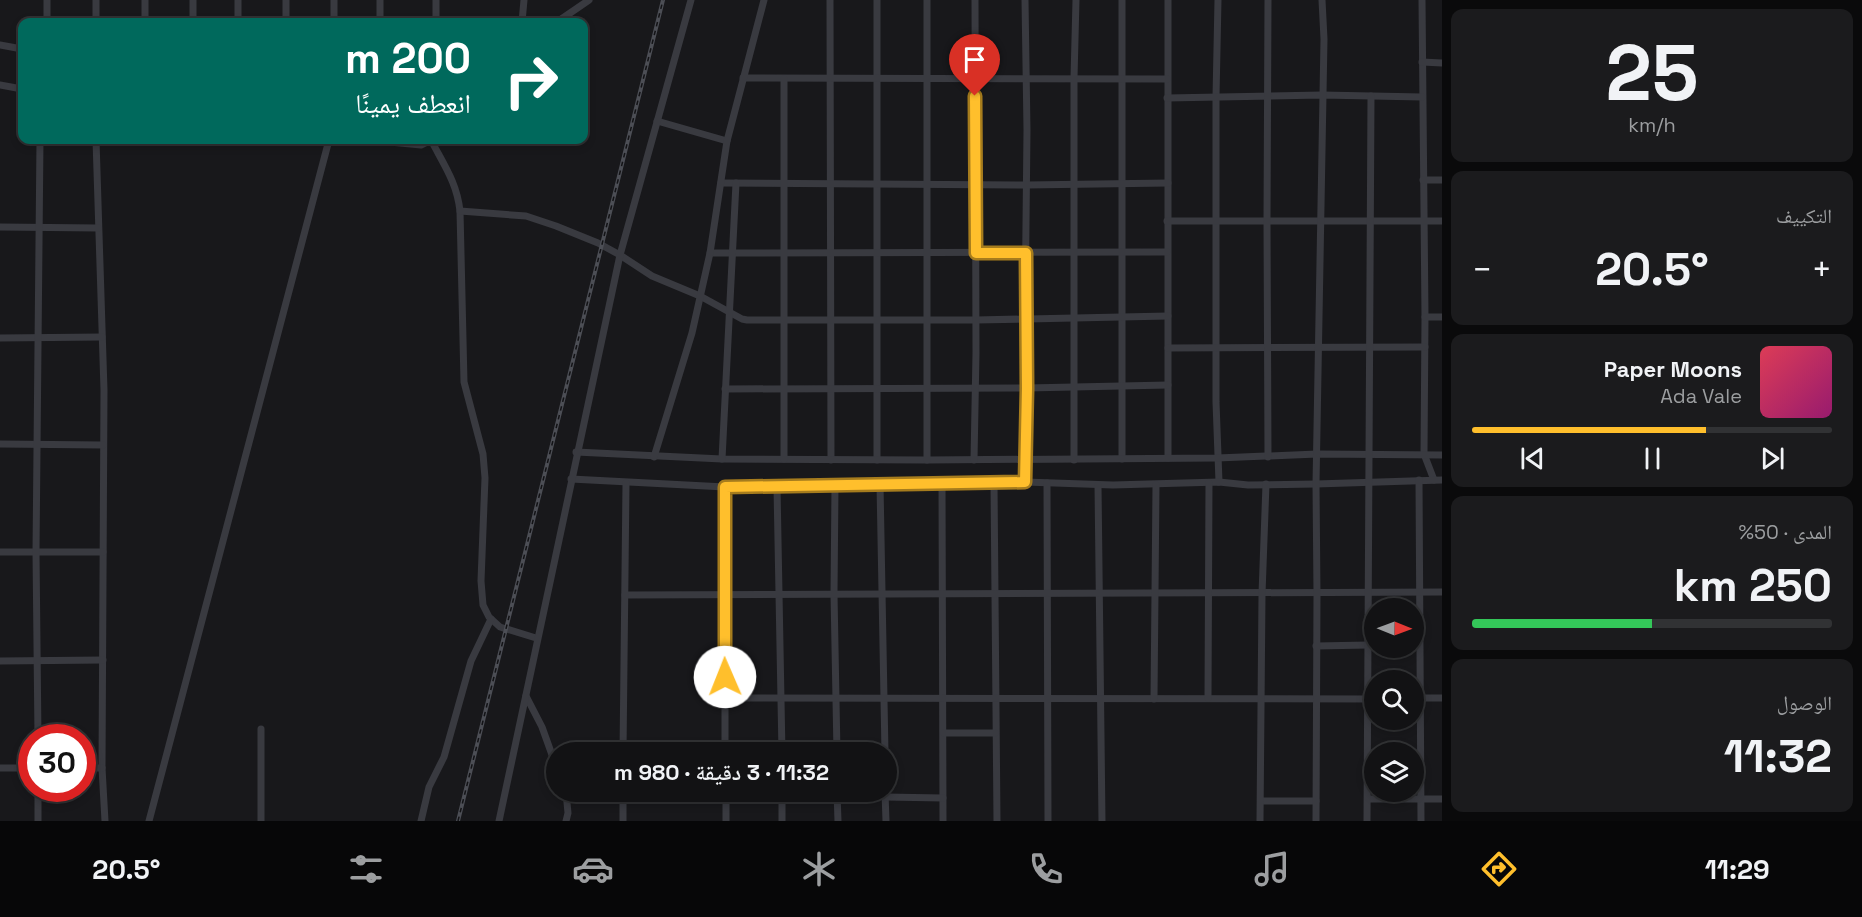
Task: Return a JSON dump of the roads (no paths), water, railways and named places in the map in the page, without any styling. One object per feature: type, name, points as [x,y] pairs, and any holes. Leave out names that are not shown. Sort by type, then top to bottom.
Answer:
[{"type":"street","points":[[47,0],[47,18]]},
{"type":"street","points":[[96,0],[96,18]]},
{"type":"street","points":[[146,0],[146,18]]},
{"type":"street","points":[[193,0],[193,18]]},
{"type":"street","points":[[238,0],[238,18]]},
{"type":"street","points":[[286,0],[286,18]]},
{"type":"street","points":[[334,0],[334,18]]},
{"type":"street","points":[[380,0],[380,18]]},
{"type":"street","points":[[436,0],[436,18]]},
{"type":"street","points":[[522,18],[524,0]]},
{"type":"street","points":[[563,18],[590,0]]},
{"type":"street","points":[[499,821],[536,638],[620,255],[692,0]]},
{"type":"street","points":[[654,457],[692,333],[710,253],[727,141],[764,0]]},
{"type":"street","points":[[830,0],[831,460]]},
{"type":"street","points":[[877,0],[877,460]]},
{"type":"street","points":[[927,0],[927,460]]},
{"type":"street","points":[[974,460],[975,0]]},
{"type":"street","points":[[1025,0],[1027,78],[1025,482]]},
{"type":"street","points":[[1074,460],[1076,0]]},
{"type":"street","points":[[1122,0],[1120,78],[1122,459]]},
{"type":"street","points":[[1168,0],[1168,458]]},
{"type":"street","points":[[1218,0],[1217,348],[1220,482]]},
{"type":"street","points":[[1268,0],[1268,457]]},
{"type":"street","points":[[1316,821],[1316,484],[1324,39],[1322,0]]},
{"type":"street","points":[[571,479],[725,487],[1025,482],[1098,485],[1220,482],[1316,484],[1438,480],[1424,454],[1422,0]]},
{"type":"street","points":[[0,45],[18,48]]},
{"type":"street","points":[[1422,63],[1442,63]]},
{"type":"street","points":[[743,78],[1167,79]]},
{"type":"street","points":[[784,79],[784,459]]},
{"type":"street","points":[[0,86],[18,88]]},
{"type":"street","points":[[1167,98],[1322,95],[1422,97]]},
{"type":"street","points":[[1368,598],[1371,96]]},
{"type":"street","points":[[657,121],[727,141]]},
{"type":"street","points":[[38,724],[36,552],[40,144]]},
{"type":"street","points":[[96,144],[104,446],[102,768],[105,821]]},
{"type":"street","points":[[149,821],[328,144]]},
{"type":"street","points":[[433,144],[458,193],[460,211],[464,382],[484,461],[485,478],[481,581],[483,605],[491,619],[500,627],[536,638]]},
{"type":"street","points":[[1423,180],[1442,180]]},
{"type":"street","points":[[721,183],[1027,185],[1168,183]]},
{"type":"street","points":[[722,459],[736,183]]},
{"type":"street","points":[[460,211],[526,216],[540,220],[598,243],[652,276],[700,296],[742,320],[1025,320],[1168,316]]},
{"type":"street","points":[[1167,221],[1442,221]]},
{"type":"street","points":[[0,226],[98,228]]},
{"type":"street","points":[[710,253],[1167,252]]},
{"type":"street","points":[[1425,317],[1442,317]]},
{"type":"street","points":[[0,338],[102,338]]},
{"type":"street","points":[[1168,348],[1425,347]]},
{"type":"street","points":[[725,389],[1168,385]]},
{"type":"street","points":[[0,444],[104,446]]},
{"type":"street","points":[[576,452],[654,457],[831,460],[1218,458],[1317,453],[1442,455]]},
{"type":"street","points":[[1417,670],[1419,480]]},
{"type":"street","points":[[624,742],[626,483]]},
{"type":"street","points":[[942,483],[943,821]]},
{"type":"street","points":[[994,483],[997,821]]},
{"type":"street","points":[[1047,483],[1048,821]]},
{"type":"street","points":[[1208,698],[1209,483]]},
{"type":"street","points":[[880,484],[885,742]]},
{"type":"street","points":[[1260,821],[1262,594],[1266,484]]},
{"type":"street","points":[[1098,485],[1102,821]]},
{"type":"street","points":[[1154,699],[1156,485]]},
{"type":"street","points":[[835,486],[837,742]]},
{"type":"street","points":[[725,487],[725,742]]},
{"type":"street","points":[[777,487],[782,742]]},
{"type":"street","points":[[0,552],[103,552]]},
{"type":"street","points":[[625,595],[1442,592]]},
{"type":"street","points":[[421,821],[429,787],[444,758],[471,661],[491,619]]},
{"type":"street","points":[[1316,646],[1364,645]]},
{"type":"street","points":[[0,661],[103,660]]},
{"type":"street","points":[[526,696],[547,742]]},
{"type":"street","points":[[725,698],[1364,699]]},
{"type":"street","points":[[1424,698],[1442,698]]},
{"type":"street","points":[[261,729],[261,821]]},
{"type":"street","points":[[944,733],[995,733]]},
{"type":"street","points":[[0,768],[18,768]]},
{"type":"street","points":[[96,768],[102,768]]},
{"type":"street","points":[[897,796],[943,798]]},
{"type":"street","points":[[1424,799],[1442,799]]},
{"type":"street","points":[[1261,801],[1316,801]]},
{"type":"street","points":[[38,802],[38,821]]},
{"type":"street","points":[[566,821],[567,802]]},
{"type":"street","points":[[623,802],[623,821]]},
{"type":"street","points":[[726,802],[726,821]]},
{"type":"street","points":[[782,802],[782,821]]},
{"type":"street","points":[[837,802],[838,821]]},
{"type":"street","points":[[885,802],[886,821]]},
{"type":"street","points":[[1367,821],[1368,802]]},
{"type":"street","points":[[1420,802],[1421,821]]},
{"type":"railway","points":[[458,821],[663,0]]}]
